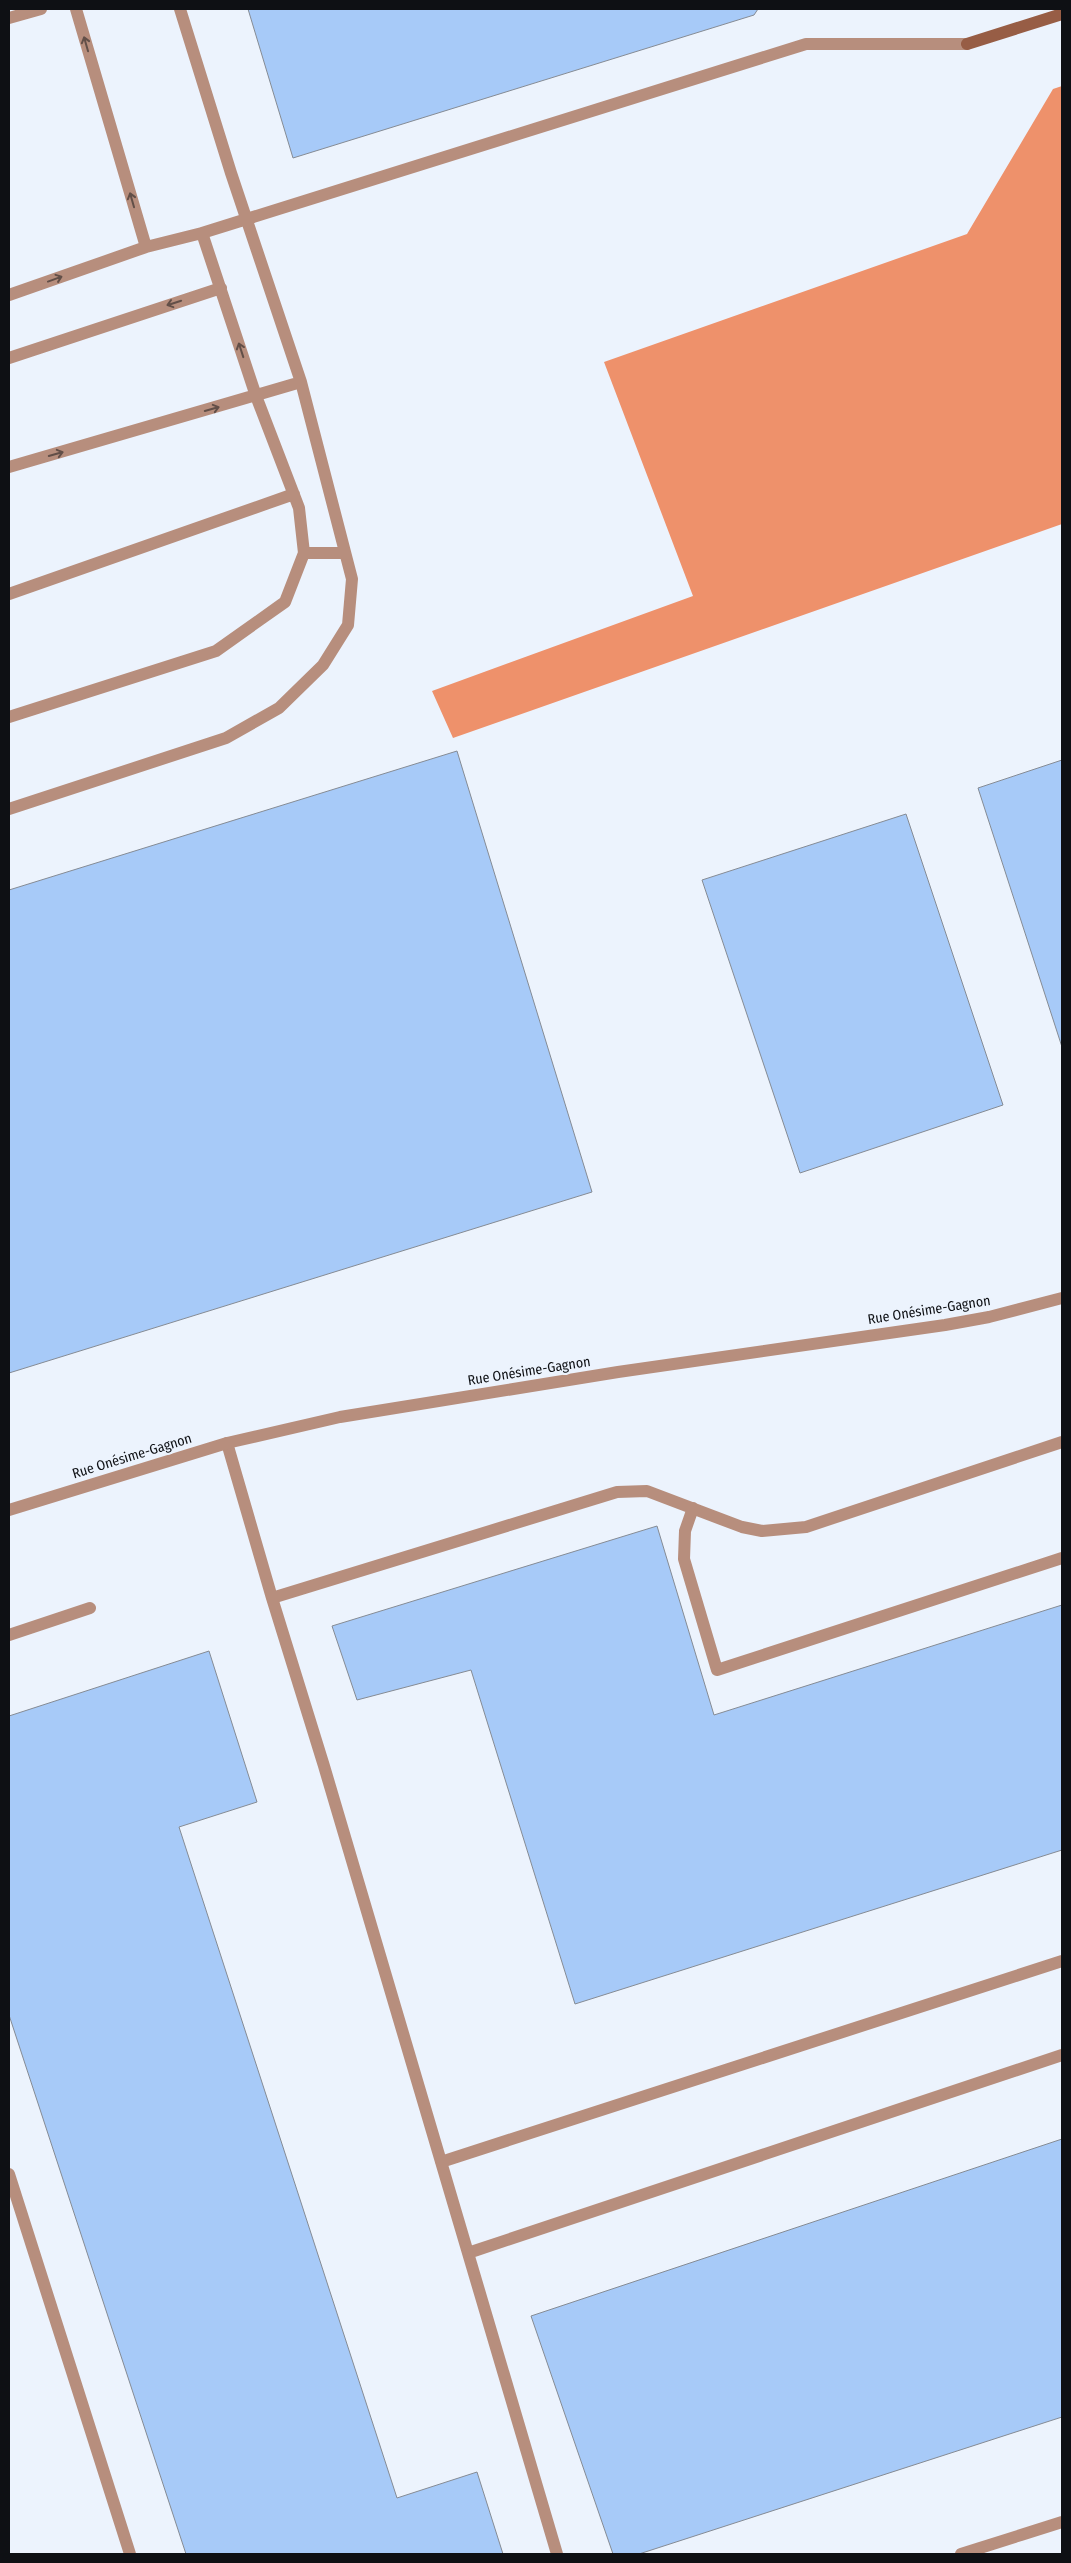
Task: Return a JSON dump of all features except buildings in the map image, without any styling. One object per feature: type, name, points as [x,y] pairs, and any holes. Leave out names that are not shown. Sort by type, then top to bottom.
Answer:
[{"type":"street","points":[[9,18],[40,9]]},
{"type":"street","points":[[76,9],[146,247]]},
{"type":"street","points":[[9,808],[226,738],[280,708],[324,665],[348,625],[352,579],[301,382],[246,219],[180,9]]},
{"type":"street","points":[[9,295],[146,247],[202,233],[806,44],[967,44],[1062,14]]},
{"type":"street","points":[[9,717],[216,651],[285,602],[304,553],[299,508],[256,396],[202,233]]},
{"type":"street","points":[[9,358],[221,288]]},
{"type":"street","points":[[9,467],[301,382]]},
{"type":"street","points":[[9,594],[294,494]]},
{"type":"street","points":[[304,553],[346,553]]},
{"type":"street","name":"Rue Onésime-Gagnon","points":[[9,1510],[227,1443],[394,1407],[618,1372],[945,1325],[989,1317],[1062,1298]]},
{"type":"street","points":[[272,1598],[617,1492],[647,1491],[742,1527],[762,1531],[806,1527],[1062,1442]]},
{"type":"street","points":[[227,1443],[557,2554]]},
{"type":"street","points":[[693,1508],[685,1531],[684,1559],[717,1670],[1062,1558]]},
{"type":"street","points":[[9,1635],[90,1608]]},
{"type":"street","points":[[441,2162],[1062,1962]]},
{"type":"street","points":[[468,2253],[1062,2055]]},
{"type":"street","points":[[9,2174],[130,2554]]},
{"type":"street","points":[[961,2554],[1062,2522]]},
{"type":"shaded area","points":[[1062,86],[1062,524],[453,738],[432,691],[693,596],[604,362],[967,234],[1053,89]]}]
